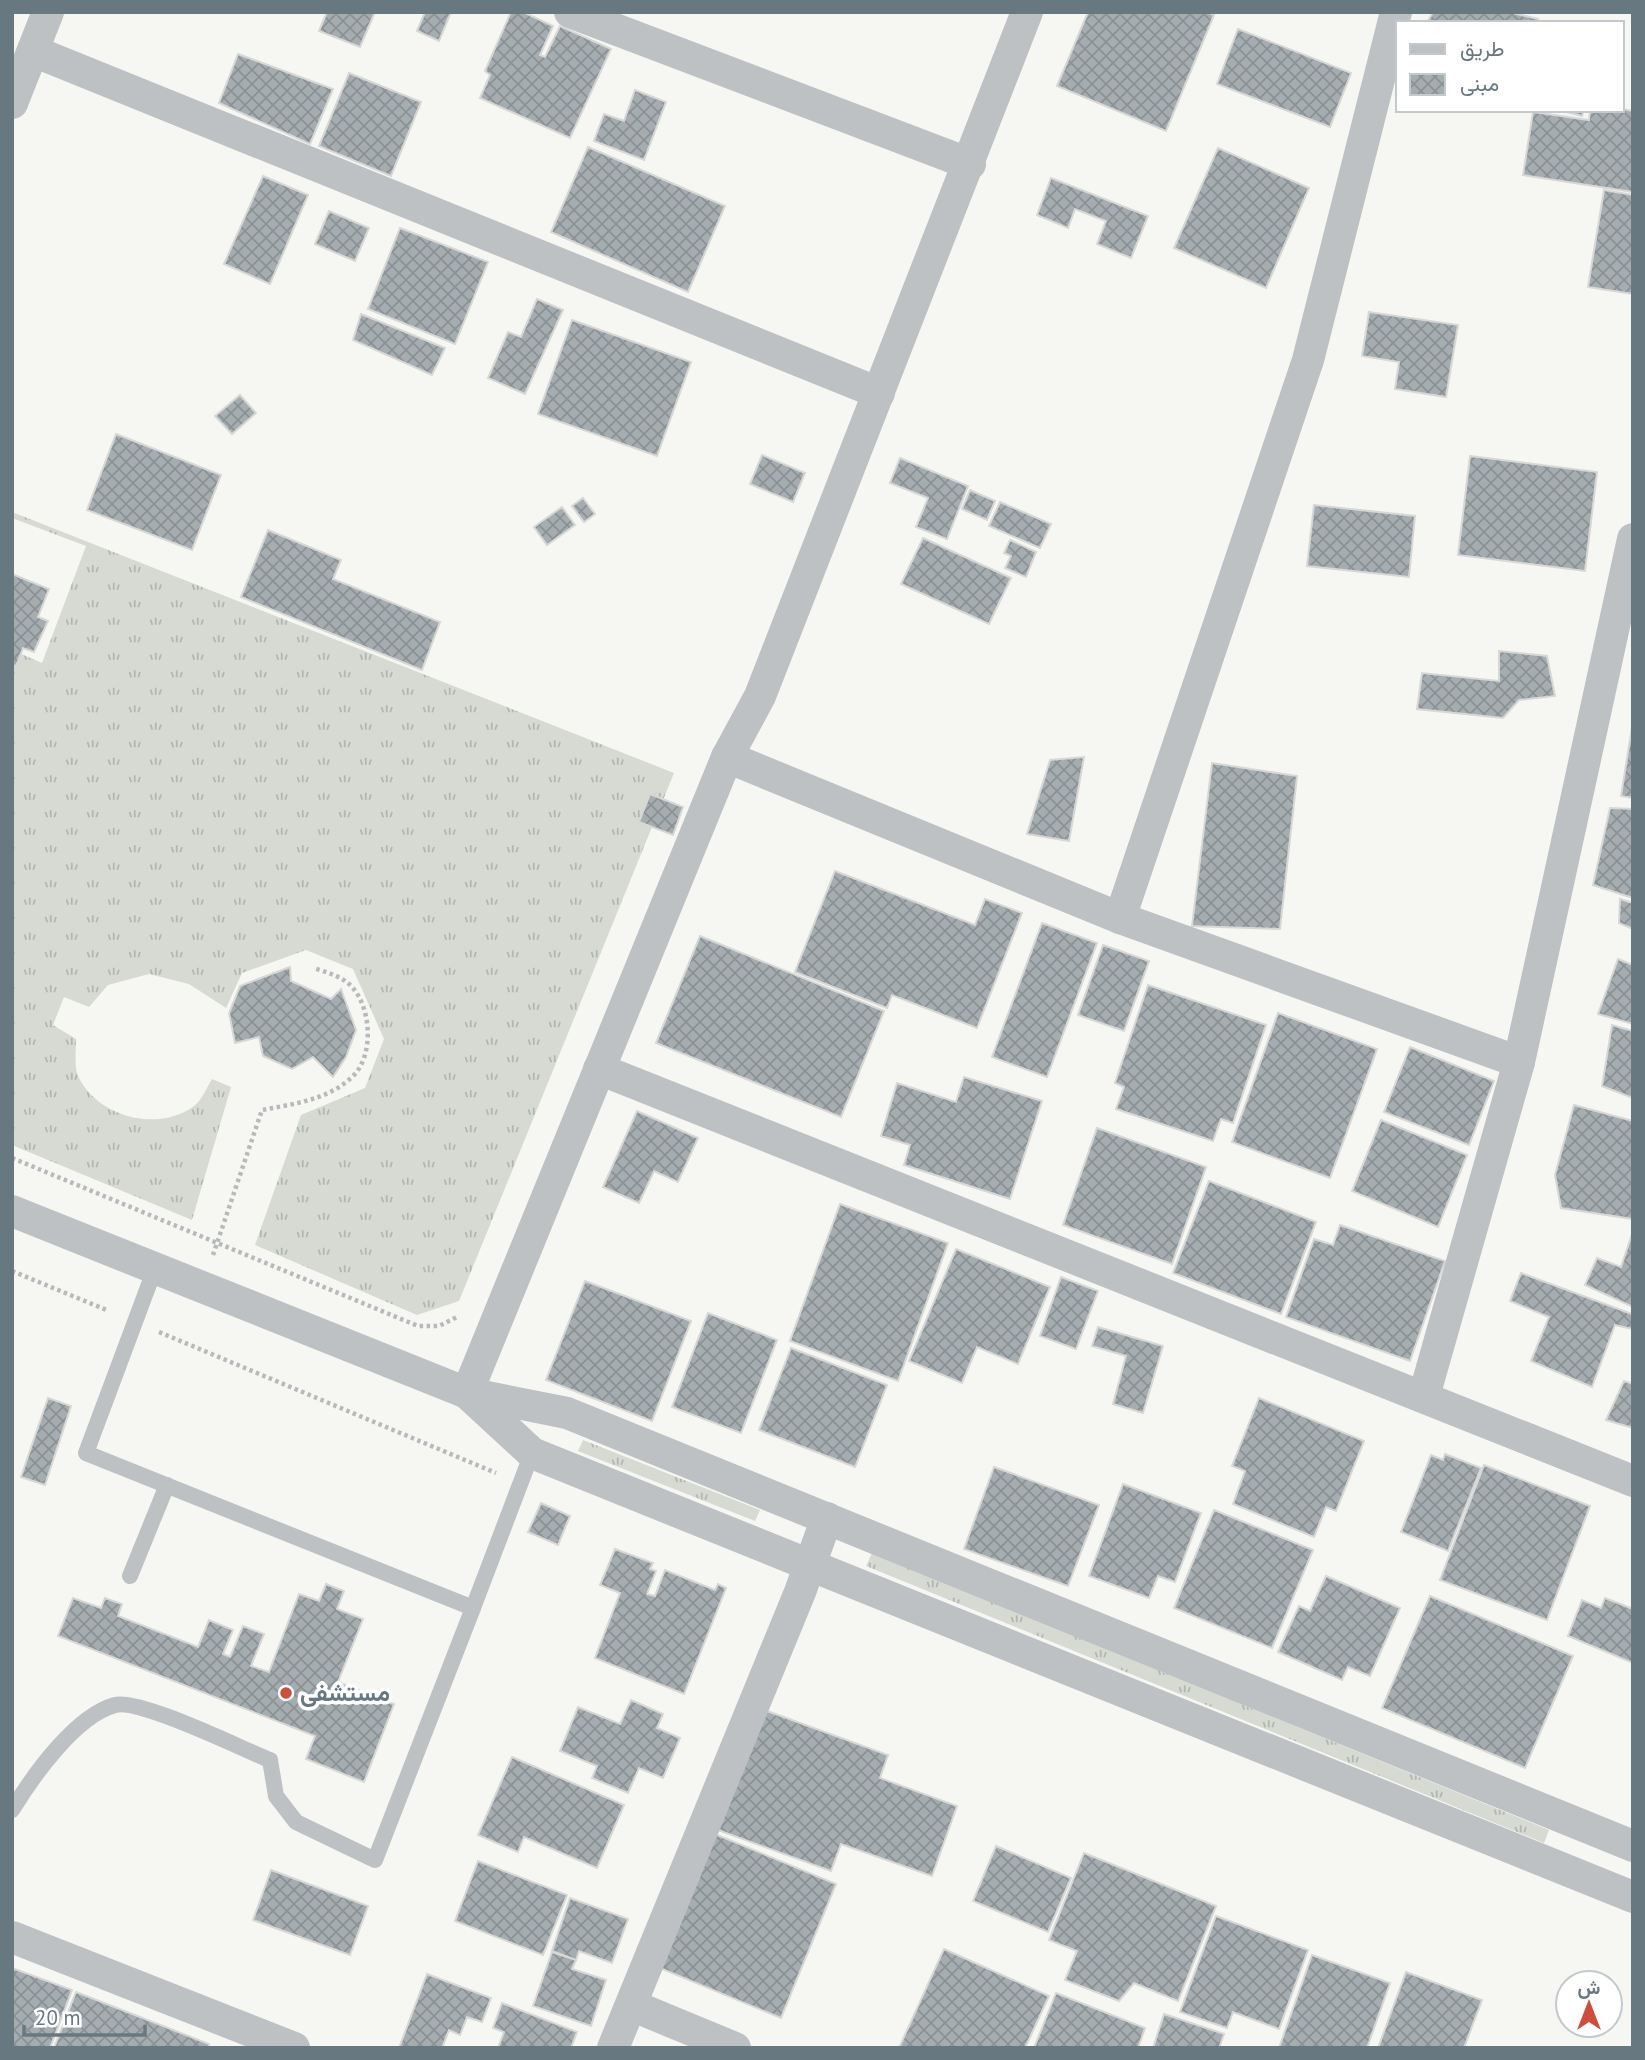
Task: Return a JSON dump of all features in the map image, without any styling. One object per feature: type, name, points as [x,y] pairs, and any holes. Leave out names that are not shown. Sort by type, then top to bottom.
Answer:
[{"type":"street","points":[[12,103],[48,12]]},
{"type":"street","points":[[570,12],[970,164]]},
{"type":"street","points":[[467,1393],[727,757],[760,696],[970,164],[1027,12]]},
{"type":"street","points":[[1120,918],[1308,360],[1396,12]]},
{"type":"street","points":[[33,51],[878,393]]},
{"type":"street","points":[[1424,1396],[1520,1062],[1633,539]]},
{"type":"street","points":[[727,757],[1120,918],[1520,1062]]},
{"type":"street","points":[[599,1069],[1633,1481]]},
{"type":"street","points":[[12,1211],[155,1271],[467,1393],[567,1413],[1633,1846]]},
{"type":"street","points":[[467,1393],[533,1453],[809,1566],[1631,1891]]},
{"type":"street","points":[[613,2048],[827,1518]]},
{"type":"street","points":[[12,1937],[294,2048]]},
{"type":"street","points":[[631,2005],[735,2048]]},
{"type":"lane","points":[[155,1271],[86,1453],[473,1608]]},
{"type":"lane","points":[[12,1810],[30,1780],[87,1718],[117,1704],[146,1709],[270,1760],[276,1796],[296,1822],[375,1860],[533,1453]]},
{"type":"lane","points":[[130,1576],[167,1485]]},
{"type":"path","points":[[201,1289],[262,1110],[311,1101],[338,1087],[354,1076],[370,1039],[365,1012],[354,989],[338,976],[314,968]]},
{"type":"path","points":[[12,1158],[418,1326],[439,1326],[459,1316],[465,1309]]},
{"type":"path","points":[[12,1271],[521,1483]]},
{"type":"green space","points":[[12,512],[674,773],[459,1301],[417,1315],[255,1245],[301,1115],[365,1088],[384,1039],[353,969],[306,950],[242,973],[226,1008],[189,984],[149,974],[108,985],[89,1007],[64,997],[53,1025],[76,1039],[78,1076],[99,1102],[114,1111],[146,1119],[163,1118],[194,1106],[212,1079],[231,1087],[192,1220],[12,1145],[12,650],[42,663],[86,546],[12,518]]},
{"type":"green space","points":[[583,1440],[760,1510],[755,1521],[578,1451]]},
{"type":"green space","points":[[872,1553],[1549,1830],[1544,1843],[866,1566]]},
{"type":"building","points":[[327,12],[375,12],[360,47],[319,31]]},
{"type":"building","points":[[425,12],[451,12],[439,41],[417,31]]},
{"type":"building","points":[[511,12],[523,12],[553,26],[540,55],[545,57],[560,26],[611,49],[570,138],[480,98],[490,75],[485,71]]},
{"type":"building","points":[[1088,12],[1207,12],[1214,15],[1166,131],[1057,86]]},
{"type":"building","points":[[1433,12],[1509,12],[1538,19],[1538,21],[1428,21]]},
{"type":"building","points":[[1238,29],[1351,73],[1330,127],[1217,84]]},
{"type":"building","points":[[238,54],[333,89],[310,144],[219,103]]},
{"type":"building","points":[[349,73],[421,102],[391,176],[319,146]]},
{"type":"building","points":[[635,90],[666,102],[644,160],[594,141],[604,114],[624,121]]},
{"type":"building","points":[[1633,111],[1633,192],[1523,175],[1533,112],[1589,120],[1590,112]]},
{"type":"building","points":[[1567,112],[1583,112],[1582,116]]},
{"type":"building","points":[[588,147],[725,206],[688,292],[551,232]]},
{"type":"building","points":[[1218,148],[1309,188],[1266,288],[1174,248]]},
{"type":"building","points":[[263,176],[308,195],[270,284],[224,264]]},
{"type":"building","points":[[1051,178],[1148,216],[1131,258],[1097,244],[1106,221],[1075,209],[1068,228],[1037,215]]},
{"type":"building","points":[[1604,190],[1633,195],[1633,294],[1588,287]]},
{"type":"building","points":[[329,211],[369,228],[355,261],[315,244]]},
{"type":"building","points":[[400,228],[488,262],[455,344],[368,309]]},
{"type":"building","points":[[537,299],[563,310],[525,394],[488,378],[508,332],[521,337]]},
{"type":"building","points":[[1369,312],[1458,325],[1446,397],[1395,389],[1399,362],[1362,356]]},
{"type":"building","points":[[361,314],[445,348],[432,375],[353,340]]},
{"type":"building","points":[[572,320],[691,362],[657,456],[538,414]]},
{"type":"building","points":[[240,395],[256,413],[232,434],[215,416]]},
{"type":"building","points":[[116,434],[221,475],[192,550],[87,510]]},
{"type":"building","points":[[762,455],[805,473],[793,502],[750,484]]},
{"type":"building","points":[[1470,456],[1597,472],[1585,571],[1458,555]]},
{"type":"building","points":[[900,458],[968,486],[947,539],[916,527],[928,498],[890,483]]},
{"type":"building","points":[[970,490],[995,501],[987,520],[962,509]]},
{"type":"building","points":[[583,498],[595,514],[584,522],[572,506]]},
{"type":"building","points":[[1000,502],[1051,524],[1040,548],[989,526]]},
{"type":"building","points":[[1314,505],[1415,516],[1409,577],[1307,566]]},
{"type":"building","points":[[562,507],[575,525],[547,545],[534,527]]},
{"type":"building","points":[[268,530],[341,560],[333,579],[440,622],[422,670],[241,597]]},
{"type":"building","points":[[923,538],[1011,578],[989,624],[901,584]]},
{"type":"building","points":[[1010,540],[1036,552],[1026,577],[1005,568],[1011,556],[1004,553]]},
{"type":"building","points":[[12,574],[49,589],[38,617],[48,621],[34,652],[23,648],[16,666],[12,665]]},
{"type":"building","points":[[1499,651],[1547,656],[1555,696],[1519,700],[1503,718],[1417,709],[1422,673],[1499,681]]},
{"type":"building","points":[[1633,721],[1633,798],[1621,796]]},
{"type":"building","points":[[1084,757],[1069,841],[1027,834],[1050,760]]},
{"type":"building","points":[[1212,763],[1297,776],[1280,929],[1192,926]]},
{"type":"building","points":[[650,794],[683,807],[673,835],[639,822]]},
{"type":"building","points":[[1610,808],[1633,809],[1633,898],[1593,885]]},
{"type":"building","points":[[835,871],[975,925],[985,899],[1022,913],[977,1028],[892,995],[887,1008],[795,972]]},
{"type":"building","points":[[1620,899],[1633,903],[1633,929],[1619,923]]},
{"type":"building","points":[[1042,923],[1097,943],[1047,1077],[992,1057]]},
{"type":"building","points":[[700,936],[884,1011],[841,1117],[656,1043]]},
{"type":"building","points":[[1103,945],[1149,961],[1124,1031],[1078,1015]]},
{"type":"building","points":[[1618,959],[1633,965],[1633,1024],[1598,1014]]},
{"type":"building","points":[[290,967],[291,981],[331,999],[341,989],[356,1030],[346,1057],[333,1077],[313,1057],[292,1069],[263,1056],[259,1037],[235,1043],[229,1013],[240,986]]},
{"type":"building","points":[[1148,985],[1266,1025],[1233,1123],[1221,1119],[1213,1141],[1116,1109],[1124,1087],[1115,1083]]},
{"type":"building","points":[[1278,1013],[1377,1049],[1330,1178],[1232,1142]]},
{"type":"building","points":[[1612,1025],[1633,1031],[1633,1098],[1602,1086]]},
{"type":"building","points":[[1410,1047],[1494,1081],[1469,1145],[1384,1112]]},
{"type":"building","points":[[964,1077],[1042,1101],[1010,1199],[904,1165],[910,1145],[881,1136],[897,1083],[956,1102]]},
{"type":"building","points":[[1574,1105],[1633,1121],[1633,1219],[1561,1208],[1555,1175]]},
{"type":"building","points":[[637,1111],[698,1138],[678,1182],[654,1171],[639,1203],[603,1187]]},
{"type":"building","points":[[1381,1120],[1467,1155],[1438,1227],[1352,1191]]},
{"type":"building","points":[[1097,1128],[1206,1167],[1172,1264],[1063,1225]]},
{"type":"building","points":[[1209,1181],[1316,1222],[1281,1314],[1173,1273]]},
{"type":"building","points":[[840,1204],[948,1243],[898,1381],[790,1341]]},
{"type":"building","points":[[1340,1225],[1445,1261],[1410,1361],[1286,1317],[1314,1239],[1333,1245]]},
{"type":"building","points":[[1633,1231],[1633,1307],[1585,1285],[1597,1258],[1621,1267]]},
{"type":"building","points":[[956,1249],[1050,1287],[1018,1364],[977,1347],[962,1383],[909,1361]]},
{"type":"building","points":[[1521,1273],[1632,1314],[1632,1329],[1615,1325],[1592,1387],[1531,1361],[1549,1317],[1510,1301]]},
{"type":"building","points":[[1061,1277],[1098,1291],[1076,1349],[1040,1336]]},
{"type":"building","points":[[585,1281],[691,1321],[652,1421],[546,1380]]},
{"type":"building","points":[[708,1313],[777,1340],[741,1433],[672,1407]]},
{"type":"building","points":[[1098,1327],[1163,1346],[1143,1413],[1113,1404],[1126,1356],[1092,1346]]},
{"type":"building","points":[[791,1348],[887,1385],[855,1467],[759,1430]]},
{"type":"building","points":[[1624,1381],[1633,1384],[1633,1428],[1606,1420]]},
{"type":"building","points":[[48,1398],[71,1406],[45,1485],[21,1477]]},
{"type":"building","points":[[1259,1398],[1364,1441],[1336,1511],[1326,1507],[1314,1537],[1233,1504],[1245,1471],[1232,1466]]},
{"type":"building","points":[[1445,1454],[1481,1468],[1448,1551],[1401,1532],[1431,1455],[1443,1460]]},
{"type":"building","points":[[1484,1465],[1590,1506],[1547,1620],[1440,1580]]},
{"type":"building","points":[[994,1467],[1099,1505],[1068,1586],[964,1549]]},
{"type":"building","points":[[1123,1484],[1201,1513],[1175,1582],[1158,1576],[1149,1598],[1089,1576]]},
{"type":"building","points":[[541,1503],[570,1516],[558,1545],[528,1532]]},
{"type":"building","points":[[1214,1510],[1313,1550],[1272,1648],[1174,1608]]},
{"type":"building","points":[[615,1549],[653,1563],[650,1569],[656,1571],[647,1594],[655,1596],[665,1570],[715,1590],[718,1584],[726,1588],[684,1694],[595,1658],[620,1593],[600,1585]]},
{"type":"building","points":[[1326,1576],[1400,1608],[1370,1676],[1348,1667],[1342,1680],[1278,1652],[1299,1606],[1310,1611]]},
{"type":"building","name":"مستشفى","points":[[326,1584],[344,1591],[337,1609],[363,1619],[338,1682],[394,1704],[364,1782],[306,1759],[315,1736],[58,1636],[73,1598],[101,1608],[105,1598],[122,1604],[118,1616],[198,1647],[209,1620],[233,1630],[223,1654],[230,1657],[243,1626],[264,1634],[251,1666],[269,1672],[299,1594],[319,1601]]},
{"type":"building","points":[[1430,1596],[1573,1656],[1525,1768],[1382,1708]]},
{"type":"building","points":[[1605,1598],[1633,1609],[1633,1663],[1568,1636],[1582,1600],[1601,1608]]},
{"type":"building","points":[[631,1700],[663,1714],[657,1728],[680,1738],[663,1778],[639,1768],[628,1793],[592,1778],[597,1766],[560,1751],[578,1707],[620,1724]]},
{"type":"building","points":[[759,1708],[888,1755],[880,1778],[957,1806],[932,1876],[841,1844],[831,1871],[715,1829]]},
{"type":"building","points":[[512,1757],[624,1805],[597,1868],[524,1837],[518,1852],[478,1835]]},
{"type":"building","points":[[710,1832],[836,1884],[781,2018],[655,1966]]},
{"type":"building","points":[[996,1846],[1071,1878],[1048,1932],[973,1901]]},
{"type":"building","points":[[1084,1853],[1216,1906],[1178,2001],[1134,1983],[1119,2001],[1065,1980],[1077,1951],[1049,1940]]},
{"type":"building","points":[[478,1861],[567,1895],[543,1955],[455,1921]]},
{"type":"building","points":[[271,1870],[368,1906],[350,1955],[253,1920]]},
{"type":"building","points":[[570,1898],[628,1919],[612,1963],[579,1951],[576,1960],[552,1951]]},
{"type":"building","points":[[1216,1916],[1308,1950],[1279,2029],[1233,2012],[1227,2028],[1180,2012]]},
{"type":"building","points":[[944,1949],[1049,1996],[1025,2048],[899,2048]]},
{"type":"building","points":[[552,1952],[576,1960],[572,1969],[606,1980],[591,2026],[533,2006]]},
{"type":"building","points":[[1312,1955],[1390,1983],[1367,2048],[1279,2048]]},
{"type":"building","points":[[12,1968],[72,1990],[50,2048],[12,2048]]},
{"type":"building","points":[[1406,1972],[1482,2000],[1464,2048],[1378,2048]]},
{"type":"building","points":[[427,1974],[491,1998],[482,2022],[467,2017],[460,2035],[449,2030],[442,2048],[399,2048]]},
{"type":"building","points":[[76,1992],[209,2044],[208,2048],[54,2048]]},
{"type":"building","points":[[1056,1993],[1145,2028],[1138,2048],[1034,2048]]},
{"type":"building","points":[[502,2003],[577,2032],[571,2048],[498,2048],[504,2032],[493,2028]]},
{"type":"building","points":[[1164,2014],[1224,2034],[1219,2048],[1153,2048]]},
{"type":"place","name":"مستشفى","points":[[286,1693]]}]
